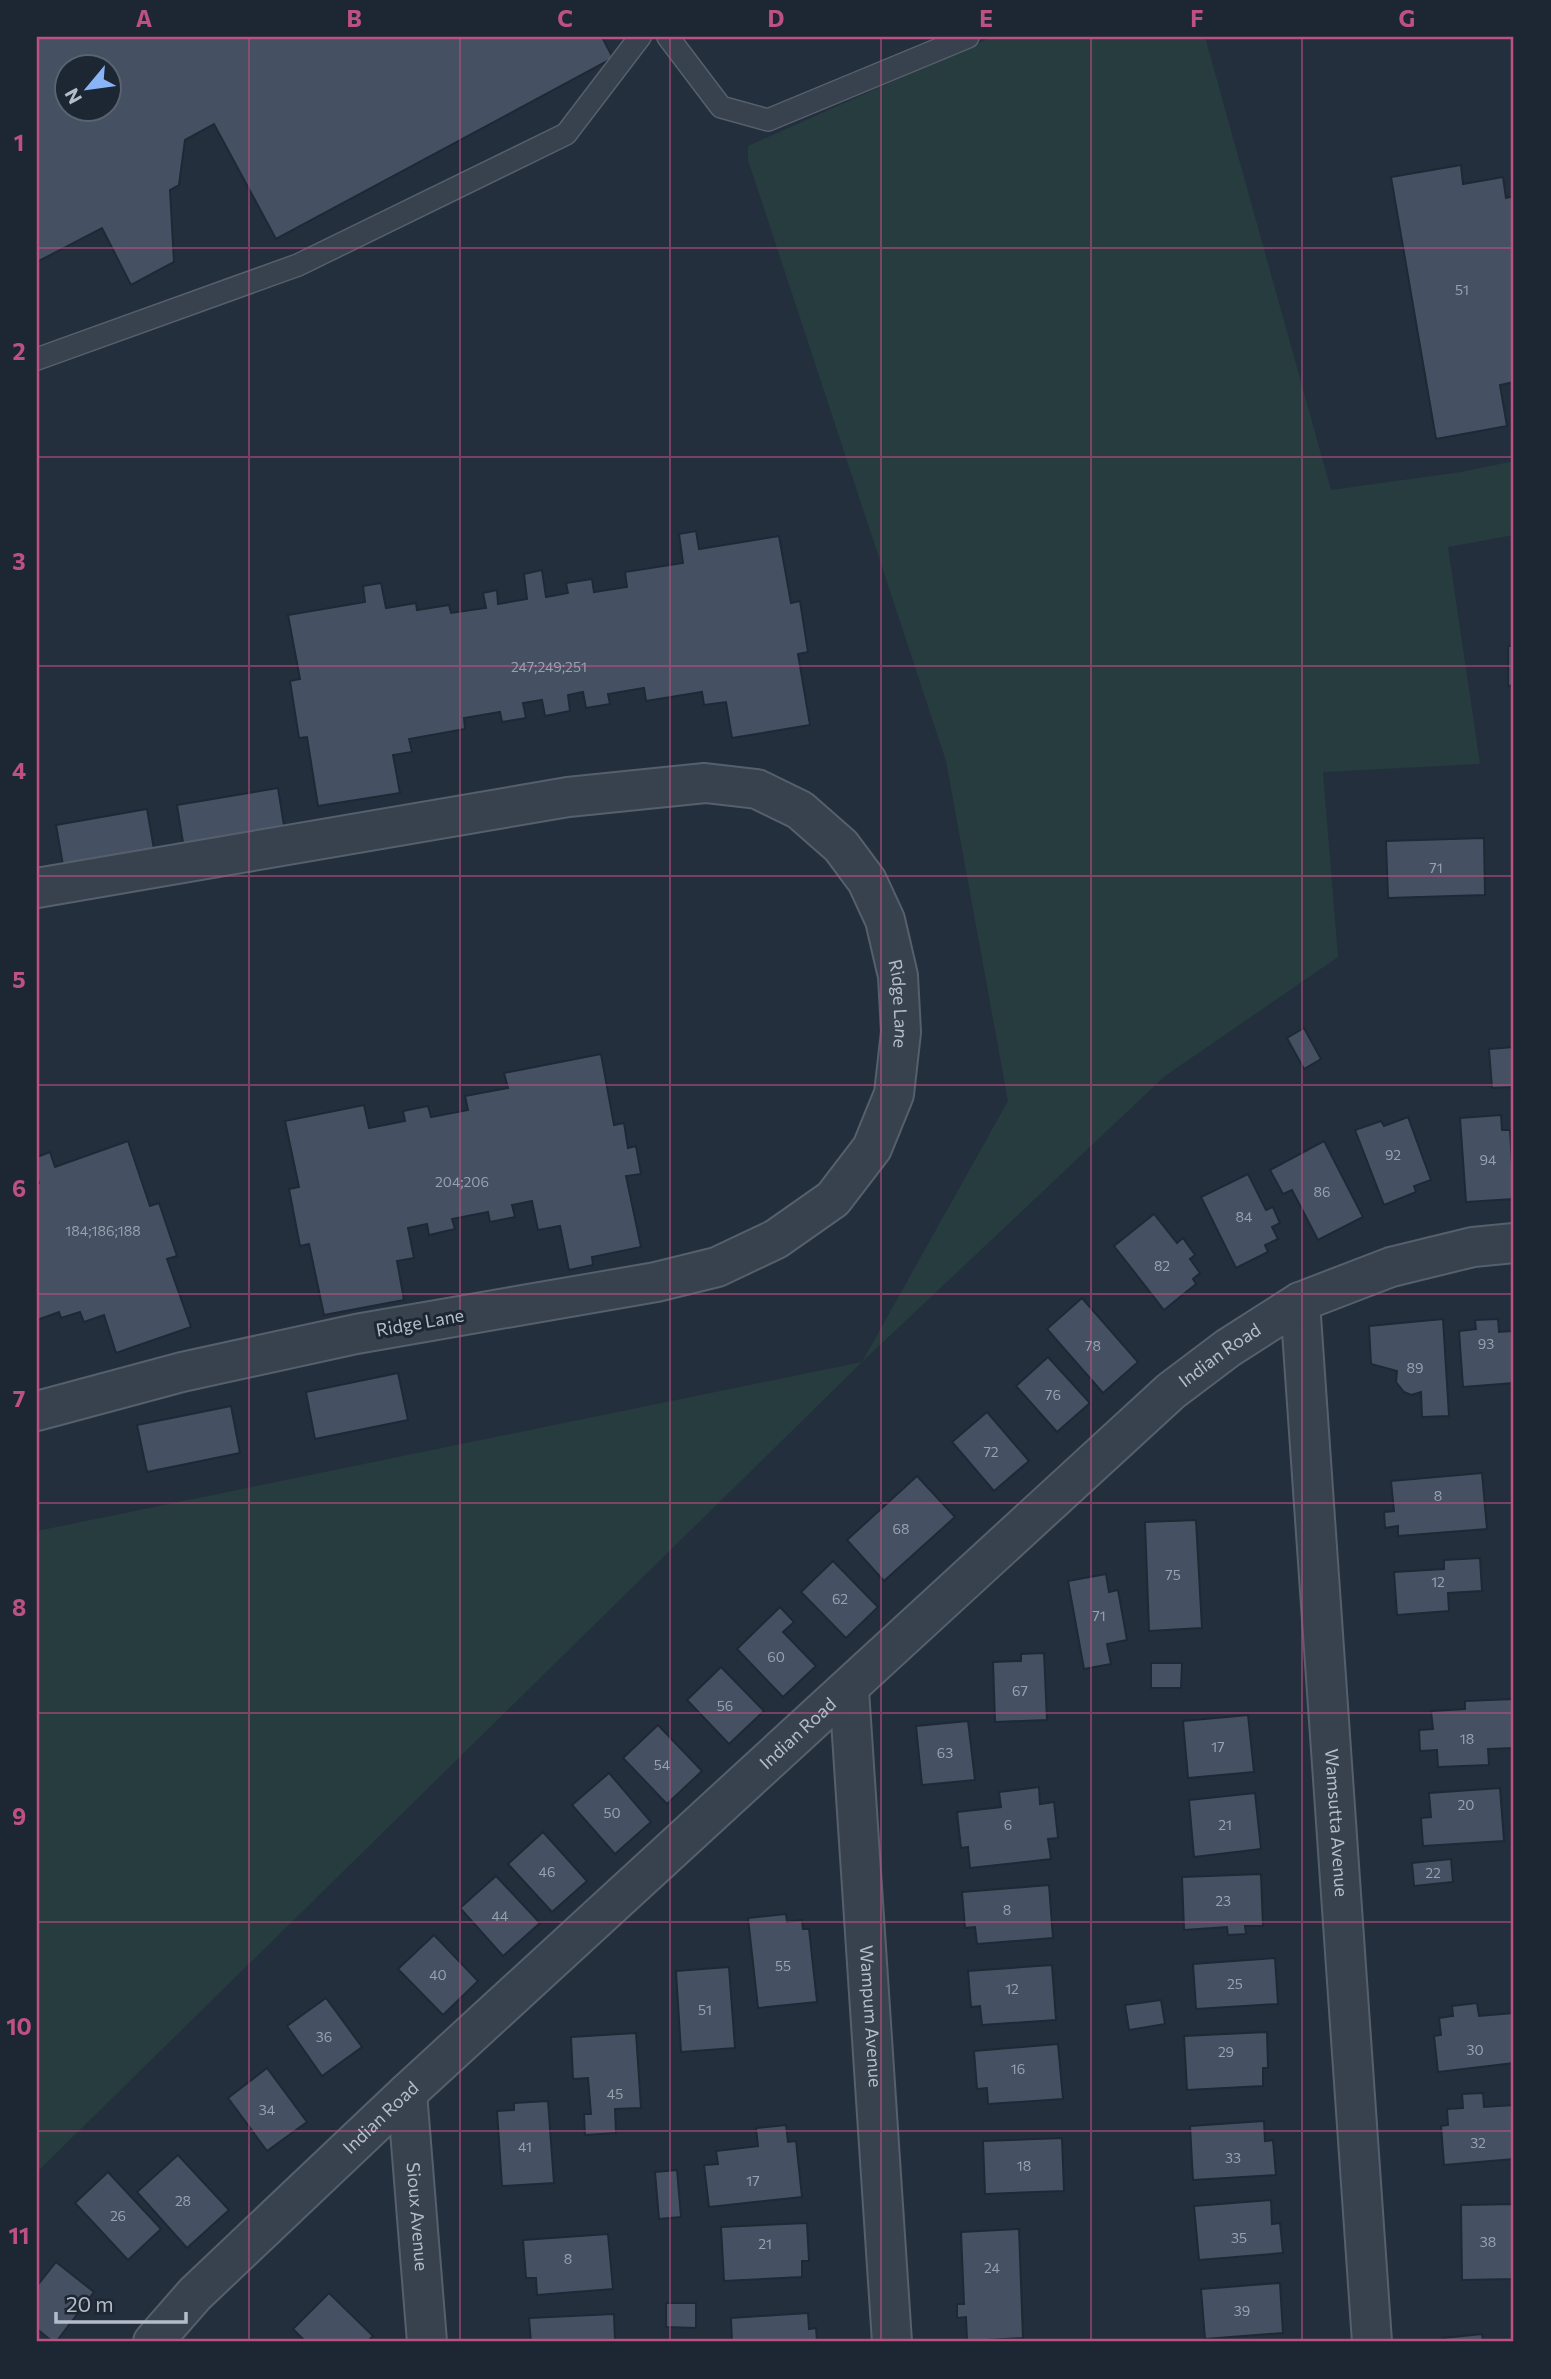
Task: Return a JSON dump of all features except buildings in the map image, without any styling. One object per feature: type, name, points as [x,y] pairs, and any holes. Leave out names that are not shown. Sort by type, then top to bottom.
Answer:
[{"type":"street","name":"Ridge Lane","points":[[37,888],[568,797],[705,783],[757,789],[800,810],[841,846],[867,881],[885,920],[895,964],[901,1032],[894,1094],[872,1148],[833,1199],[776,1239],[717,1267],[656,1282],[356,1334],[182,1372],[37,1411]]},
{"type":"street","name":"Indian Road","points":[[153,2342],[195,2294],[407,2093],[849,1690],[1171,1391],[1227,1348],[1300,1302],[1391,1267],[1473,1247],[1514,1243]]},
{"type":"street","name":"Wamsutta Avenue","points":[[1300,1302],[1372,2342]]},
{"type":"street","name":"Wampum Avenue","points":[[849,1690],[892,2342]]},
{"type":"street","name":"Sioux Avenue","points":[[407,2093],[427,2342]]},
{"type":"lane","points":[[37,359],[298,265],[566,134],[640,37]]},
{"type":"lane","points":[[668,37],[721,107],[768,120],[968,37]]},
{"type":"green space","points":[[992,37],[1205,37],[1331,490],[1461,472],[1514,461],[1514,535],[1448,547],[1480,764],[1323,772],[1338,957],[1165,1076],[862,1362],[1008,1101],[946,761],[748,160],[748,146]]},
{"type":"green space","points":[[862,1362],[37,2172],[37,1531]]}]
